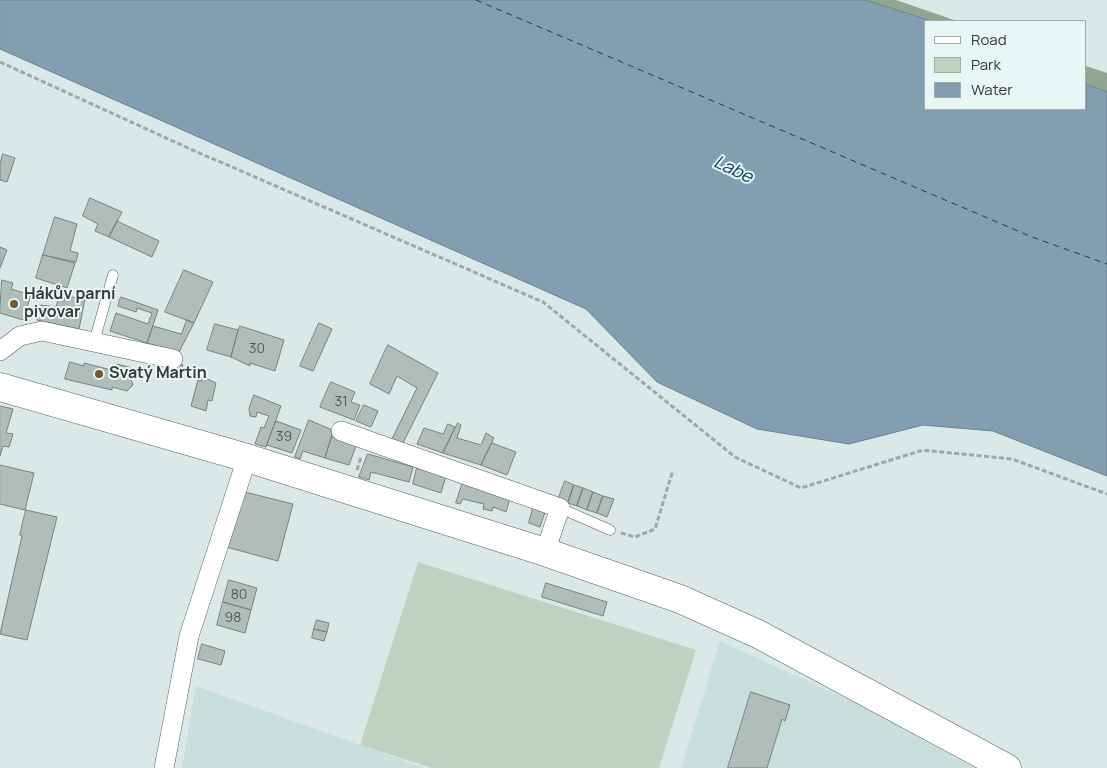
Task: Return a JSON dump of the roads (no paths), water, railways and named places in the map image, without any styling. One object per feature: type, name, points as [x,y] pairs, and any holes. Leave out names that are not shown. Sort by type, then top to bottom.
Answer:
[{"type":"street","points":[[0,351],[20,336],[42,330],[172,359]]},
{"type":"street","points":[[0,387],[247,458],[545,552],[680,599],[758,634],[1007,768]]},
{"type":"street","points":[[341,431],[560,508],[545,552]]},
{"type":"street","points":[[164,768],[189,636],[247,458]]},
{"type":"lane","points":[[94,342],[113,275]]},
{"type":"lane","points":[[560,508],[610,530]]},
{"type":"water","name":"Labe","points":[[0,0],[866,0],[928,20],[924,20],[924,110],[1087,110],[1087,84],[1107,92],[1107,476],[993,431],[923,425],[849,444],[757,429],[657,382],[586,309],[0,49]]},
{"type":"place","name":"Hákův parní pivovar","points":[[14,304]]},
{"type":"place","name":"Svatý Martin","points":[[99,374]]}]
